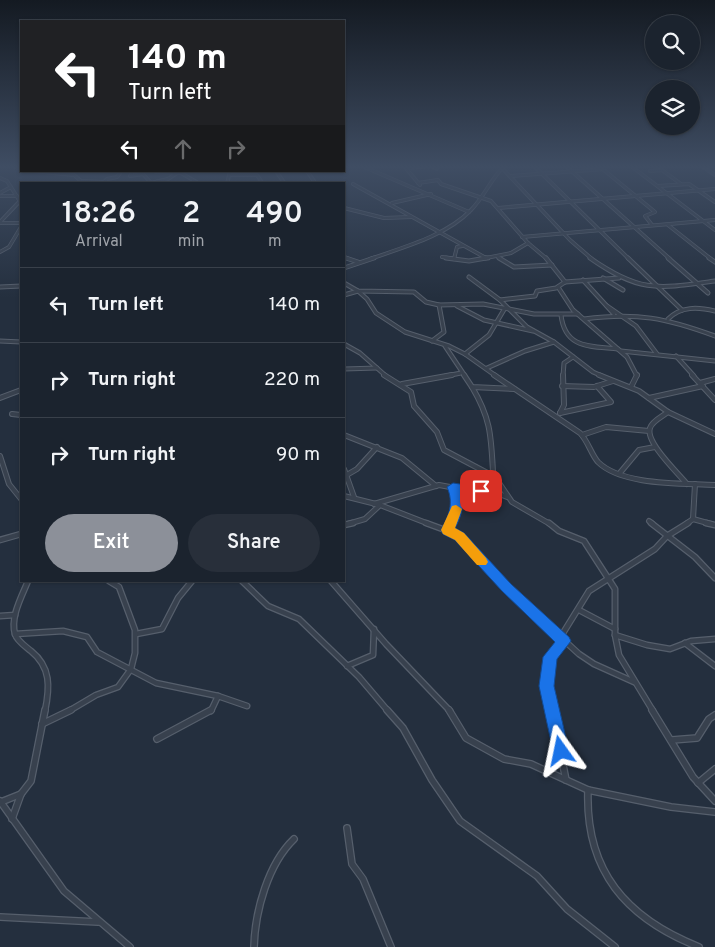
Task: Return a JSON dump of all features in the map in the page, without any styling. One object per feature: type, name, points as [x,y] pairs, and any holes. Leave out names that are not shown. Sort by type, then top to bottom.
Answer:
[{"type":"street","points":[[0,222],[12,210]]},
{"type":"street","points":[[353,210],[384,218],[412,217]]},
{"type":"street","points":[[401,210],[486,258]]},
{"type":"street","points":[[465,210],[469,212]]},
{"type":"street","points":[[500,210],[522,237],[544,256],[565,282]]},
{"type":"street","points":[[544,210],[592,261],[604,270],[622,278],[659,288],[715,281]]},
{"type":"street","points":[[579,210],[682,310]]},
{"type":"street","points":[[616,210],[708,293]]},
{"type":"street","points":[[652,225],[645,216],[655,212],[653,210]]},
{"type":"street","points":[[689,210],[715,230]]},
{"type":"street","points":[[345,268],[438,230],[469,212]]},
{"type":"street","points":[[522,237],[715,220]]},
{"type":"street","points":[[0,222],[20,223]]},
{"type":"street","points":[[672,225],[715,262]]},
{"type":"street","points":[[0,252],[7,248],[20,228]]},
{"type":"street","points":[[442,257],[469,261],[514,252],[528,243]]},
{"type":"street","points":[[454,259],[457,247],[462,246]]},
{"type":"street","points":[[0,247],[7,248]]},
{"type":"street","points":[[498,256],[514,268],[552,266]]},
{"type":"street","points":[[345,257],[359,263]]},
{"type":"street","points":[[469,277],[500,300],[523,324],[554,342],[593,372],[631,387],[668,412],[715,434]]},
{"type":"street","points":[[603,278],[622,290]]},
{"type":"street","points":[[500,300],[535,296],[539,291],[558,287],[565,282],[622,278]]},
{"type":"street","points":[[584,280],[614,314]]},
{"type":"street","points":[[345,284],[368,299],[376,313],[405,332],[465,354],[487,368],[582,435],[598,462],[619,474],[629,477],[687,484],[715,485]]},
{"type":"street","points":[[0,287],[20,286]]},
{"type":"street","points":[[558,287],[578,314],[620,350],[637,373],[631,387]]},
{"type":"street","points":[[345,295],[358,291],[414,292],[426,302],[439,305],[483,304],[534,314],[578,314]]},
{"type":"street","points":[[432,341],[444,332],[439,305]]},
{"type":"street","points":[[457,306],[472,315],[535,332]]},
{"type":"street","points":[[606,306],[622,314],[651,343],[657,354]]},
{"type":"street","points":[[465,354],[489,335],[505,308]]},
{"type":"street","points":[[668,319],[673,313],[682,310],[715,311]]},
{"type":"street","points":[[584,319],[614,314],[650,315],[668,319],[715,336]]},
{"type":"street","points":[[561,315],[562,327],[566,335],[576,341],[620,350],[715,361]]},
{"type":"street","points":[[516,328],[523,324]]},
{"type":"street","points":[[0,342],[20,342]]},
{"type":"street","points":[[487,368],[525,351],[554,342]]},
{"type":"street","points":[[345,345],[360,353],[377,368],[411,392],[414,406],[437,432],[444,450],[491,475],[502,485],[507,497],[512,502],[546,520],[559,532],[582,540],[609,578],[616,597],[615,635],[619,654],[634,682],[698,783],[715,801]]},
{"type":"street","points":[[444,346],[485,409],[490,426],[493,472],[491,475]]},
{"type":"street","points":[[676,356],[715,400]]},
{"type":"street","points":[[559,420],[564,405],[562,386],[564,362],[573,357]]},
{"type":"street","points":[[345,369],[377,368]]},
{"type":"street","points":[[402,384],[461,373]]},
{"type":"street","points":[[649,398],[715,379]]},
{"type":"street","points":[[562,386],[597,386],[613,381]]},
{"type":"street","points":[[560,413],[611,402],[597,386]]},
{"type":"street","points":[[472,388],[514,388]]},
{"type":"street","points":[[0,398],[20,390]]},
{"type":"street","points":[[649,431],[657,419],[668,412]]},
{"type":"street","points":[[12,414],[20,415]]},
{"type":"street","points":[[582,435],[592,429],[602,427],[649,431]]},
{"type":"street","points":[[649,431],[655,446],[687,484]]},
{"type":"street","points":[[345,435],[402,458],[436,486]]},
{"type":"street","points":[[619,474],[639,450],[655,446]]},
{"type":"street","points":[[354,497],[345,476],[357,469],[377,447]]},
{"type":"street","points":[[0,456],[10,484],[20,499]]},
{"type":"street","points":[[692,519],[695,484]]},
{"type":"street","points":[[374,504],[436,486],[478,492],[492,491],[507,497]]},
{"type":"street","points":[[447,530],[453,521],[456,508],[457,497],[453,487]]},
{"type":"street","points":[[345,496],[380,505],[460,536],[506,588],[562,640],[594,664],[634,682]]},
{"type":"street","points":[[345,525],[366,519],[380,505]]},
{"type":"street","points":[[566,780],[547,690],[550,657],[562,640],[581,601],[589,591],[655,548],[667,536],[692,519],[715,525]]},
{"type":"street","points":[[649,522],[695,557],[714,576]]},
{"type":"street","points":[[0,540],[20,534]]},
{"type":"street","points":[[12,819],[20,794],[31,781],[47,701],[48,681],[46,667],[42,660],[22,644],[15,634],[15,615],[28,582]]},
{"type":"street","points":[[42,724],[78,708],[97,695],[117,688],[132,672],[136,634],[118,587],[110,582]]},
{"type":"street","points":[[136,634],[162,629],[178,598],[191,582]]},
{"type":"street","points":[[243,582],[268,606],[299,619],[347,666],[403,728],[432,780],[460,821],[471,831],[537,876],[567,909],[615,947]]},
{"type":"street","points":[[332,582],[386,644],[447,706],[466,738],[471,742],[504,759],[530,764],[588,790],[671,807],[715,812]]},
{"type":"street","points":[[578,610],[615,629]]},
{"type":"street","points":[[0,616],[15,615]]},
{"type":"street","points":[[347,666],[373,655],[374,629]]},
{"type":"street","points":[[15,634],[31,635],[62,631],[88,637],[97,652],[156,683],[218,696],[246,706]]},
{"type":"street","points":[[615,635],[659,648],[670,649],[698,640],[715,639]]},
{"type":"street","points":[[686,643],[715,666]]},
{"type":"street","points":[[157,739],[210,712],[218,696]]},
{"type":"street","points":[[672,740],[697,738],[707,721],[715,715]]},
{"type":"street","points":[[698,783],[715,770]]},
{"type":"street","points":[[588,790],[588,822],[599,860],[615,891],[668,935],[699,947]]},
{"type":"street","points":[[20,794],[0,801],[64,890],[98,922],[130,947]]},
{"type":"street","points":[[347,828],[352,864],[363,879],[391,947]]},
{"type":"street","points":[[254,947],[255,928],[278,856],[294,838]]},
{"type":"street","points":[[0,917],[98,922]]},
{"type":"slow traffic","points":[[456,509],[453,521],[447,530],[460,536],[482,562]]},
{"type":"route","points":[[481,491],[453,487],[457,497],[456,508],[453,521],[447,530],[460,536],[506,588],[564,641],[550,657],[550,672],[547,686],[561,751]]}]
